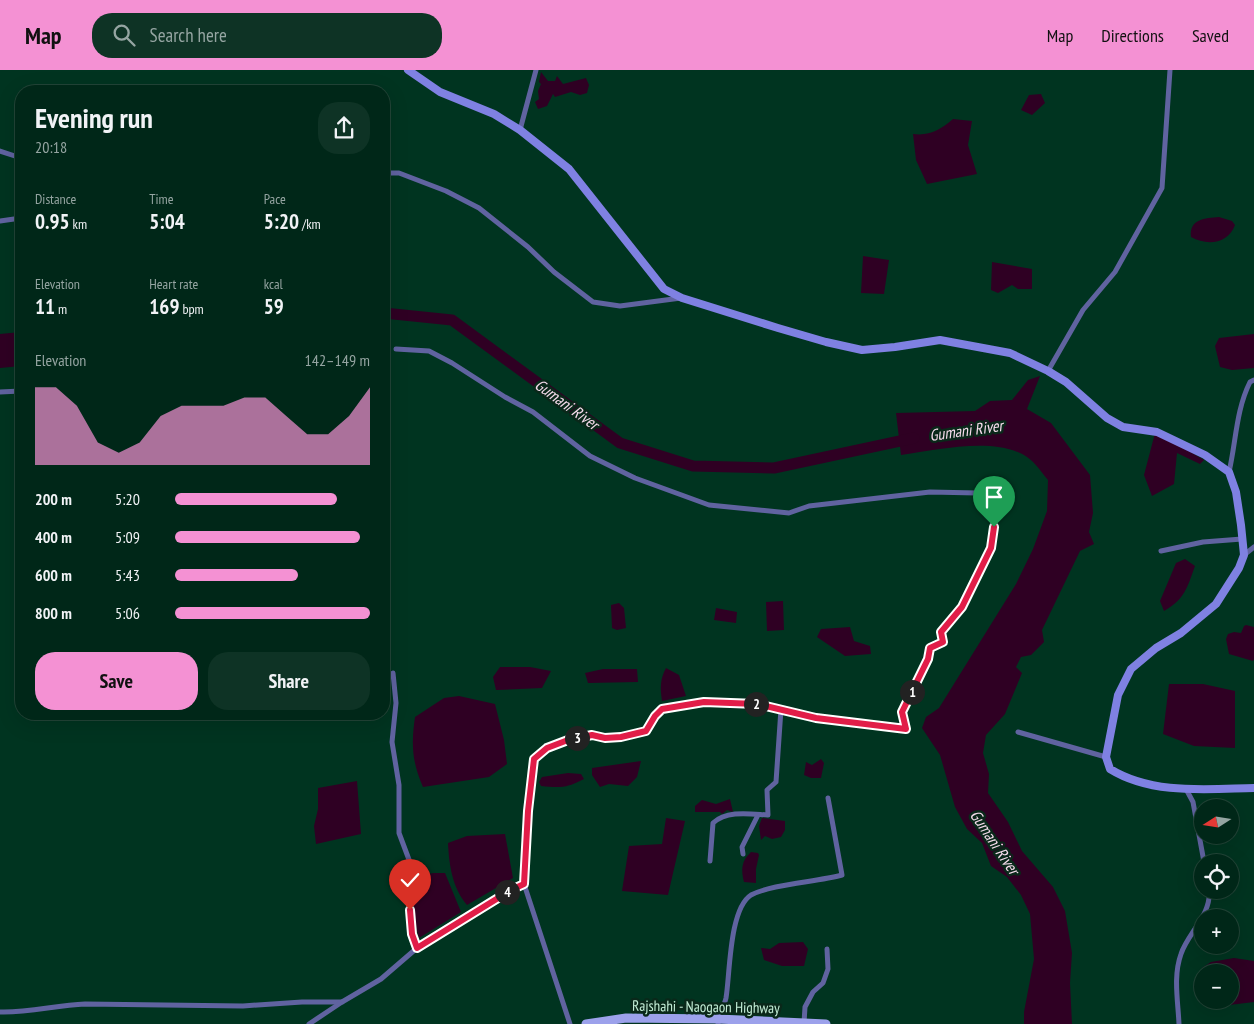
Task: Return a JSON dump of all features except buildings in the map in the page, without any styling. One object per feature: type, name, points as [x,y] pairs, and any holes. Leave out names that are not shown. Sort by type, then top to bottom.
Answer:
[{"type":"main road","name":"Rajshahi - Naogaon Highway","points":[[586,1024],[626,1018],[826,1024]]},
{"type":"street","points":[[408,70],[440,92],[494,114],[520,130],[569,169],[664,290],[682,298],[826,342],[862,350],[940,340],[1010,353],[1066,382],[1108,418],[1123,427],[1157,432],[1205,454],[1229,472],[1236,492],[1244,555],[1239,568],[1216,604],[1181,633],[1156,648],[1131,669],[1118,695],[1106,757],[1110,769],[1124,777],[1160,787],[1254,788]]},
{"type":"street","points":[[520,130],[536,70]]},
{"type":"street","points":[[1048,371],[1084,310],[1115,272],[1162,188],[1170,70]]},
{"type":"street","points":[[0,151],[15,156]]},
{"type":"street","points":[[390,174],[399,173],[446,191],[479,208],[528,247],[554,272],[593,302],[620,306],[682,298]]},
{"type":"street","points":[[0,220],[15,219]]},
{"type":"street","points":[[396,349],[429,351],[532,412],[590,456],[635,478],[709,505],[789,513],[809,506],[930,492],[977,493],[988,502],[994,527],[991,548],[962,607],[941,632],[943,642],[930,648],[928,659],[902,712],[906,729],[816,718],[757,704],[704,702],[662,709],[655,716],[646,731],[621,737],[605,738],[592,735],[568,740],[547,748],[534,759],[528,811],[524,884],[570,1024]]},
{"type":"street","points":[[1229,472],[1234,454],[1236,426],[1244,396],[1250,382],[1254,380]]},
{"type":"street","points":[[0,392],[15,391]]},
{"type":"street","points":[[1161,551],[1203,542],[1242,539]]},
{"type":"street","points":[[1244,555],[1254,547]]},
{"type":"street","points":[[393,673],[396,703],[392,742],[399,785],[399,833],[411,865],[410,910],[412,934],[417,948]]},
{"type":"street","points":[[710,860],[713,823],[720,817],[739,814],[768,815],[767,790],[776,782],[781,709]]},
{"type":"street","points":[[1018,732],[1106,757]]},
{"type":"street","points":[[1185,788],[1193,802],[1203,854]]},
{"type":"street","points":[[718,1022],[726,1000],[732,941],[743,904],[751,896],[771,889],[842,875],[828,798]]},
{"type":"street","points":[[743,854],[742,847],[758,815]]},
{"type":"street","points":[[309,1024],[381,979],[417,948],[511,890],[524,884]]},
{"type":"street","points":[[1179,1024],[1176,974],[1181,952],[1204,913],[1209,899]]},
{"type":"street","points":[[804,1023],[805,1007],[813,992],[823,983],[828,969],[826,949]]},
{"type":"street","points":[[0,1012],[41,1010],[61,1005],[85,1004],[243,1006],[302,1002],[342,1002]]},
{"type":"water","points":[[541,72],[548,81],[555,81],[557,76],[563,84],[586,78],[589,85],[587,93],[580,95],[571,92],[555,97],[553,94],[547,106],[538,109],[535,102],[539,99],[538,91],[541,84],[539,82]]},
{"type":"water","points":[[1041,94],[1045,103],[1032,115],[1021,110],[1029,95]]},
{"type":"water","points":[[953,119],[972,121],[968,145],[977,174],[927,184],[916,160],[913,134],[925,134],[934,131]]},
{"type":"water","points":[[1219,217],[1232,221],[1235,225],[1232,231],[1222,240],[1204,242],[1191,237],[1191,231],[1195,223],[1203,219]]},
{"type":"water","points":[[863,256],[889,260],[884,294],[861,293]]},
{"type":"water","points":[[992,262],[1032,269],[1032,289],[1018,289],[1012,285],[998,293],[991,290]]},
{"type":"water","points":[[15,333],[15,367],[0,368],[0,334]]},
{"type":"water","points":[[1254,334],[1254,368],[1232,370],[1220,367],[1215,346],[1219,338]]},
{"type":"water","points":[[1040,376],[1027,409],[1051,423],[1090,475],[1093,513],[1089,532],[1094,544],[1080,551],[1042,630],[1044,642],[1031,655],[1021,657],[1016,667],[1022,673],[1005,714],[986,735],[983,753],[989,774],[988,793],[1008,822],[1022,851],[1053,887],[1065,911],[1072,953],[1070,983],[1072,1024],[1024,1024],[1024,1012],[1034,959],[1030,914],[1021,895],[1007,877],[991,866],[982,843],[967,829],[955,807],[940,755],[922,728],[926,717],[939,708],[1016,584],[1033,549],[1047,511],[1048,480],[1027,457],[999,447],[966,446],[901,455],[896,413],[975,411],[990,401],[1012,400],[1028,380]]},
{"type":"water","points":[[1155,433],[1204,460],[1200,464],[1177,453],[1174,484],[1152,496],[1144,475]]},
{"type":"water","points":[[1185,559],[1195,566],[1190,581],[1177,602],[1164,611],[1160,601],[1176,563]]},
{"type":"water","points":[[783,601],[784,630],[767,631],[766,602]]},
{"type":"water","points":[[619,603],[624,608],[626,628],[617,630],[612,628],[611,605]]},
{"type":"water","points":[[716,608],[737,612],[736,623],[714,620]]},
{"type":"water","points":[[1246,625],[1254,627],[1253,661],[1229,654],[1226,639],[1228,634],[1234,632],[1241,633]]},
{"type":"water","points":[[850,627],[854,641],[870,646],[871,654],[845,656],[817,637],[821,629]]},
{"type":"water","points":[[500,667],[530,667],[551,671],[542,688],[496,690],[493,677]]},
{"type":"water","points":[[666,668],[679,675],[686,696],[662,701],[661,684]]},
{"type":"water","points":[[603,669],[637,669],[638,682],[588,683],[585,673]]},
{"type":"water","points":[[1169,684],[1203,684],[1235,691],[1235,748],[1194,746],[1163,734]]},
{"type":"water","points":[[459,696],[495,704],[504,740],[507,764],[489,777],[423,787],[413,753],[415,717],[444,698]]},
{"type":"water","points":[[821,759],[824,763],[821,778],[811,778],[804,775],[806,762],[812,765]]},
{"type":"water","points":[[641,761],[637,777],[628,786],[609,784],[600,787],[592,775],[592,768]]},
{"type":"water","points":[[568,773],[581,774],[584,779],[568,786],[558,787],[541,786],[539,782],[542,777]]},
{"type":"water","points":[[357,781],[361,834],[316,844],[314,826],[318,809],[318,788]]},
{"type":"water","points":[[730,799],[733,812],[727,810],[722,814],[720,812],[695,812],[695,806],[702,800],[716,804]]},
{"type":"water","points":[[666,818],[685,821],[668,895],[622,891],[629,846],[662,844]]},
{"type":"water","points":[[762,818],[785,821],[785,830],[781,837],[772,839],[765,836],[761,840],[759,826]]},
{"type":"water","points":[[505,834],[513,878],[467,905],[458,891],[450,867],[448,843],[467,836]]},
{"type":"water","points":[[751,852],[758,853],[759,855],[756,883],[744,882],[743,878],[744,862]]},
{"type":"water","points":[[445,873],[461,912],[419,938],[414,906],[416,883],[418,875]]},
{"type":"water","points":[[803,942],[808,949],[804,966],[782,966],[764,960],[761,948],[770,949],[779,943]]},
{"type":"water","points":[[1234,958],[1254,961],[1254,1002],[1239,1004],[1239,964],[1208,964]]},
{"type":"waterway","name":"Gumani River","points":[[390,314],[452,320],[620,443],[693,466],[774,468],[914,438]]},
{"type":"route","points":[[410,910],[412,934],[417,948],[511,890],[524,884],[528,811],[534,759],[547,748],[568,740],[592,735],[605,738],[621,737],[646,731],[655,716],[662,709],[704,702],[757,704],[816,718],[906,729],[902,712],[928,659],[930,648],[943,642],[941,632],[962,607],[991,548],[994,527]]}]
